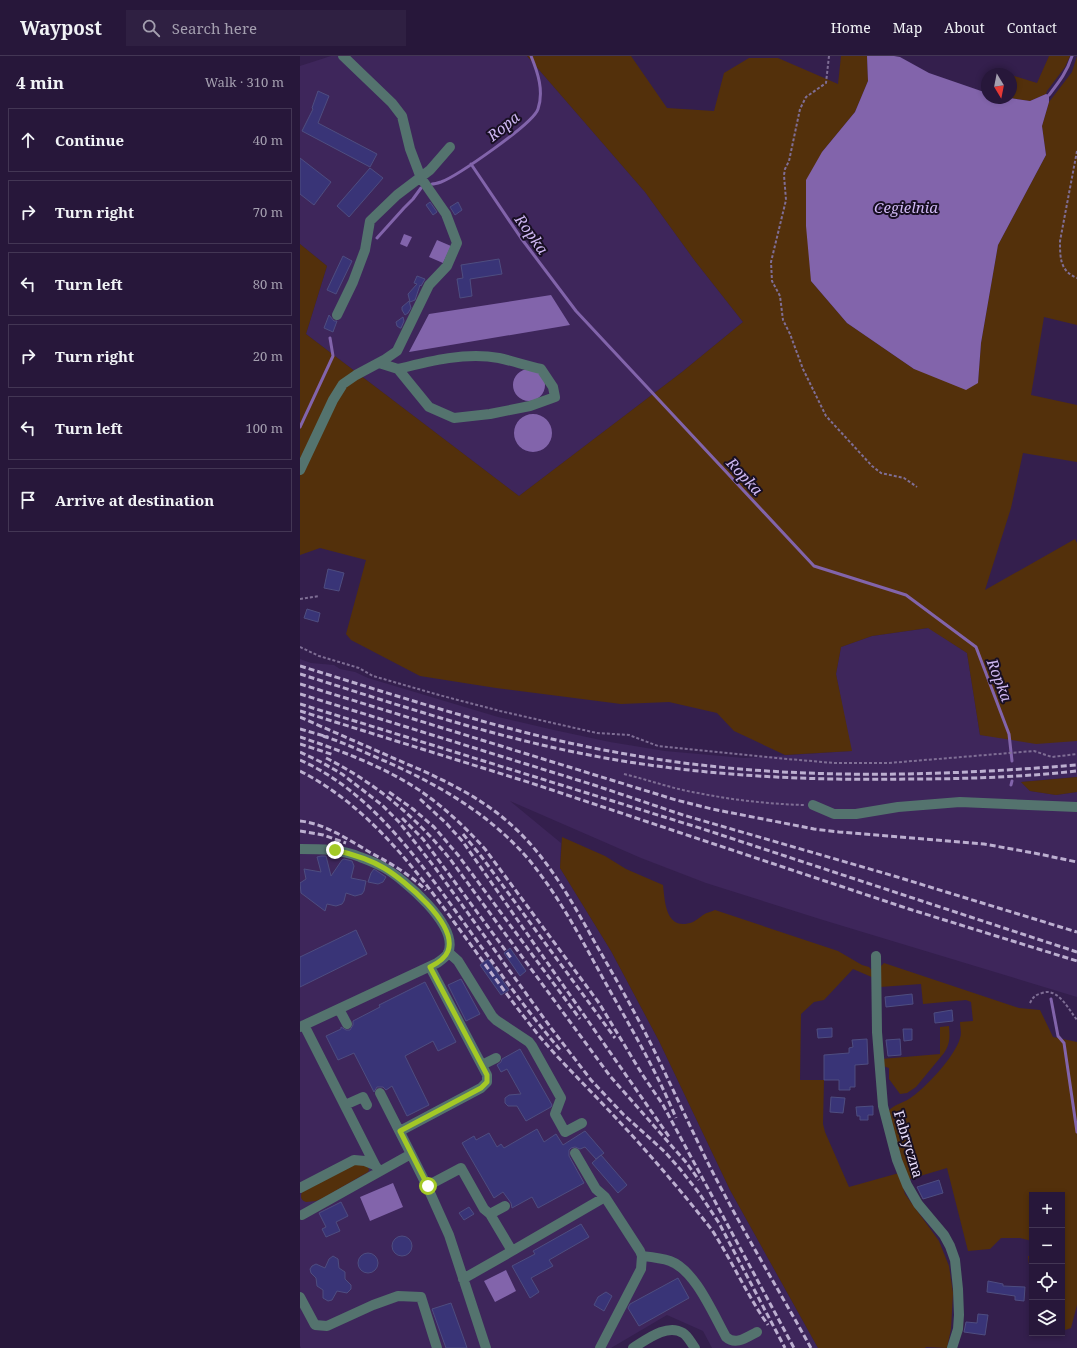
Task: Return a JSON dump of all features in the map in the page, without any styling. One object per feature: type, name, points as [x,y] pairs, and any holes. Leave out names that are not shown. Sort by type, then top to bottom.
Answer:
[{"type":"street","points":[[300,470],[332,400],[343,384],[397,351],[428,284],[447,266],[456,243],[446,214],[421,178],[410,149],[402,116],[392,103],[343,56]]},
{"type":"street","points":[[338,315],[365,250],[370,221],[397,195],[430,170],[450,147]]},
{"type":"street","points":[[379,363],[398,369],[436,359],[471,356],[498,358],[541,369],[553,387],[555,397],[530,406],[490,414],[454,418],[429,407],[398,369]]},
{"type":"street","points":[[813,805],[834,814],[856,814],[960,802],[1077,808]]},
{"type":"street","points":[[300,849],[335,850],[360,857],[383,867],[406,884],[433,909],[446,930],[449,940],[448,952],[437,964],[302,1026],[345,1105],[377,1169]]},
{"type":"street","points":[[448,952],[458,961],[492,1016],[529,1042],[532,1046],[561,1098],[555,1114],[565,1132],[582,1123]]},
{"type":"street","name":"Fabryczna","points":[[876,956],[877,1032],[883,1106],[897,1160],[907,1185],[918,1204],[944,1235],[955,1260],[959,1315],[958,1329],[952,1348]]},
{"type":"street","points":[[400,1131],[485,1085],[488,1078],[430,967]]},
{"type":"street","points":[[339,1009],[347,1024]]},
{"type":"street","points":[[482,1066],[496,1058]]},
{"type":"street","points":[[380,1093],[428,1186],[449,1235],[486,1348]]},
{"type":"street","points":[[345,1105],[363,1097],[367,1105]]},
{"type":"street","points":[[575,1153],[596,1189],[604,1197],[642,1256],[641,1269],[600,1348]]},
{"type":"street","points":[[301,1216],[377,1169],[411,1154]]},
{"type":"street","points":[[300,1188],[354,1160],[365,1162],[377,1169]]},
{"type":"street","points":[[428,1186],[461,1168],[484,1209],[490,1214],[512,1251]]},
{"type":"street","points":[[463,1279],[604,1197]]},
{"type":"street","points":[[490,1214],[505,1206]]},
{"type":"street","points":[[642,1256],[669,1260],[680,1265],[695,1282],[729,1340],[738,1342],[757,1332]]},
{"type":"street","points":[[300,1297],[315,1325],[327,1326],[373,1305],[398,1296],[420,1296],[437,1348]]},
{"type":"street","points":[[633,1348],[663,1331],[670,1329],[683,1332],[695,1348]]},
{"type":"path","points":[[829,56],[826,83],[806,97],[800,109],[789,161],[785,169],[784,176],[786,200],[771,262],[772,281],[780,296],[783,320],[803,369],[826,416],[872,466],[881,473],[904,478],[917,487]]},
{"type":"path","points":[[1077,151],[1060,241],[1060,252],[1064,269],[1070,275],[1077,278]]},
{"type":"path","points":[[300,599],[319,596]]},
{"type":"path","points":[[300,647],[319,656],[359,668],[373,676],[439,695],[500,711],[597,733],[629,736],[658,746],[769,758],[834,763],[889,763],[1034,751],[1052,757],[1077,754]]},
{"type":"path","points":[[624,774],[712,796],[774,804],[813,805]]},
{"type":"path","points":[[1030,1003],[1034,996],[1044,992],[1051,992],[1063,1001],[1077,1020]]},
{"type":"shaded area","points":[[331,56],[527,56],[645,192],[695,261],[743,322],[682,372],[519,496],[306,334],[327,266],[300,244],[300,66]]},
{"type":"shaded area","points":[[527,56],[631,56],[667,108],[714,111],[724,73],[749,58],[778,58],[838,84],[841,56],[867,56],[868,81],[855,112],[822,152],[811,281],[847,323],[914,369],[978,383],[981,343],[998,245],[1046,155],[1042,126],[1049,102],[1072,72],[1077,56],[1077,325],[1044,317],[1031,395],[1077,405],[1077,462],[1023,453],[1011,508],[985,590],[1075,539],[1077,543],[1077,741],[1036,744],[980,735],[967,653],[928,628],[872,636],[841,647],[836,674],[852,751],[785,755],[734,731],[717,713],[669,702],[621,704],[496,688],[420,676],[351,640],[346,634],[366,560],[320,548],[300,555],[300,244],[327,266],[306,334],[519,496],[682,372],[743,322],[695,261],[645,192]]},
{"type":"shaded area","points":[[1049,56],[1070,56],[1065,67],[1046,94],[1030,101],[1017,99],[1017,77],[1037,83]]},
{"type":"shaded area","points":[[929,628],[967,653],[980,735],[1077,741],[1077,777],[1021,782],[1030,791],[1056,795],[1077,792],[1077,997],[706,883],[641,858],[510,801],[561,843],[560,868],[611,951],[659,1041],[730,1190],[818,1348],[712,1348],[703,1331],[667,1315],[611,1348],[301,1348],[300,659],[311,663],[334,665],[340,669],[355,672],[368,678],[498,717],[554,730],[610,742],[665,751],[744,758],[851,751],[836,674],[841,647],[872,636]]},
{"type":"shaded area","points":[[1077,777],[1077,792],[1056,795],[1030,791],[1021,782]]},
{"type":"shaded area","points":[[562,837],[605,856],[626,869],[663,885],[666,907],[672,919],[677,923],[684,924],[693,922],[704,914],[715,910],[838,951],[862,965],[869,967],[874,973],[874,978],[853,969],[824,1000],[814,1002],[801,1014],[800,1080],[824,1080],[823,1124],[825,1132],[849,1187],[899,1173],[905,1194],[939,1241],[949,1266],[953,1293],[951,1329],[947,1348],[818,1348],[730,1190],[659,1041],[611,951],[560,868]]},
{"type":"shaded area","points":[[884,963],[1019,1008],[1040,1010],[1053,1037],[1077,1042],[1077,1305],[1071,1328],[1065,1330],[1065,1192],[1029,1192],[1029,1240],[1020,1238],[1001,1238],[990,1249],[968,1251],[947,1168],[910,1179],[907,1178],[888,1111],[909,1099],[923,1088],[953,1053],[960,1038],[960,1022],[973,1021],[971,1002],[966,1000],[923,1004],[921,984],[880,987],[881,966]]},
{"type":"shaded area","points":[[949,1026],[949,1040],[944,1053],[916,1087],[907,1093],[900,1094],[889,1079],[889,1068],[883,1066],[881,1059],[940,1054],[940,1027]]},
{"type":"shaded area","points":[[358,1164],[368,1167],[368,1172],[316,1201],[306,1202],[302,1199],[302,1192],[353,1165]]},
{"type":"water","name":"Cegielnia","points":[[867,56],[894,56],[900,57],[929,73],[981,91],[981,104],[1017,104],[1017,99],[1030,101],[1046,94],[1049,95],[1049,102],[1042,126],[1046,155],[998,245],[981,343],[978,383],[966,390],[914,369],[847,323],[811,281],[806,226],[806,180],[822,152],[855,112],[868,81]]},
{"type":"water","points":[[404,234],[412,237],[407,247],[400,244]]},
{"type":"water","points":[[437,240],[451,246],[443,263],[429,257]]},
{"type":"water","points":[[551,295],[570,325],[409,352],[429,314]]},
{"type":"water","points":[[526,369],[532,369],[542,376],[545,385],[544,391],[538,398],[532,401],[526,401],[516,394],[513,388],[513,382],[520,372]]},
{"type":"water","points":[[529,414],[537,414],[547,419],[551,426],[551,440],[547,447],[537,452],[529,452],[519,447],[517,444],[514,437],[514,429],[519,419],[522,417]]},
{"type":"water","points":[[393,1183],[403,1207],[370,1221],[360,1197]]},
{"type":"water","points":[[506,1270],[516,1291],[495,1302],[484,1281]]},
{"type":"building","points":[[318,91],[329,96],[318,123],[377,154],[370,167],[302,131],[313,109],[312,108]]},
{"type":"building","points":[[300,158],[331,182],[314,205],[300,194]]},
{"type":"building","points":[[370,168],[383,178],[349,217],[337,206]]},
{"type":"building","points":[[430,202],[437,212],[433,215],[426,205]]},
{"type":"building","points":[[458,202],[462,210],[455,215],[450,207]]},
{"type":"building","points":[[343,256],[352,261],[336,294],[327,290]]},
{"type":"building","points":[[499,259],[502,274],[470,279],[472,296],[460,298],[457,279],[463,278],[461,265]]},
{"type":"building","points":[[417,276],[425,279],[421,286],[420,285],[415,300],[410,302],[408,294],[417,284],[414,283]]},
{"type":"building","points":[[409,301],[411,308],[405,315],[402,307]]},
{"type":"building","points":[[329,315],[334,321],[337,321],[333,332],[324,328]]},
{"type":"building","points":[[403,317],[404,321],[400,328],[397,326],[396,322]]},
{"type":"building","points":[[328,569],[344,573],[339,591],[324,588]]},
{"type":"building","points":[[307,609],[320,613],[318,622],[304,618]]},
{"type":"building","points":[[326,856],[331,876],[342,860],[352,861],[354,866],[351,878],[366,881],[362,894],[355,896],[346,893],[342,904],[336,906],[327,904],[325,911],[301,893],[300,883],[306,879],[304,869],[321,872],[317,857]]},
{"type":"building","points":[[374,869],[386,877],[383,882],[378,884],[368,882]]},
{"type":"building","points":[[356,930],[367,954],[300,987],[300,957]]},
{"type":"building","points":[[510,948],[526,971],[520,976],[504,953]]},
{"type":"building","points":[[488,959],[509,990],[501,995],[480,965]]},
{"type":"building","points":[[461,979],[480,1014],[466,1021],[448,985]]},
{"type":"building","points":[[425,982],[456,1042],[438,1051],[433,1041],[405,1056],[429,1105],[407,1116],[392,1086],[386,1090],[383,1087],[377,1087],[374,1092],[354,1053],[338,1060],[326,1036],[341,1029],[341,1027],[346,1030],[350,1030],[353,1025],[353,1021],[380,1007],[379,1005]]},
{"type":"building","points":[[912,994],[913,1004],[886,1007],[885,997]]},
{"type":"building","points":[[952,1010],[953,1021],[935,1023],[934,1013]]},
{"type":"building","points":[[832,1028],[832,1037],[818,1038],[817,1029]]},
{"type":"building","points":[[903,1029],[912,1029],[912,1040],[904,1041]]},
{"type":"building","points":[[867,1039],[868,1064],[855,1065],[855,1087],[850,1087],[850,1090],[839,1090],[839,1080],[824,1080],[824,1055],[849,1053],[849,1048],[853,1047],[852,1040]]},
{"type":"building","points":[[900,1039],[901,1055],[888,1056],[886,1040]]},
{"type":"building","points":[[520,1049],[552,1105],[526,1121],[517,1106],[508,1106],[505,1103],[505,1098],[509,1095],[521,1094],[507,1069],[501,1072],[497,1065],[502,1059]]},
{"type":"building","points":[[831,1097],[845,1098],[843,1113],[830,1112]]},
{"type":"building","points":[[873,1106],[873,1115],[868,1115],[868,1120],[860,1120],[860,1116],[857,1116],[856,1107]]},
{"type":"building","points":[[537,1129],[544,1142],[556,1134],[563,1145],[585,1131],[604,1153],[596,1159],[585,1147],[580,1149],[575,1147],[571,1148],[569,1150],[569,1156],[584,1183],[538,1208],[532,1197],[512,1208],[511,1203],[503,1192],[494,1198],[462,1143],[474,1136],[476,1140],[489,1133],[497,1147],[501,1144],[504,1148]]},
{"type":"building","points":[[601,1155],[627,1185],[618,1193],[592,1163]]},
{"type":"building","points":[[939,1180],[943,1193],[923,1199],[917,1187]]},
{"type":"building","points":[[341,1202],[348,1216],[336,1222],[340,1231],[326,1237],[322,1229],[326,1227],[319,1213]]},
{"type":"building","points":[[469,1207],[474,1214],[464,1220],[459,1213]]},
{"type":"building","points":[[581,1224],[589,1237],[549,1260],[553,1266],[531,1278],[539,1292],[530,1298],[512,1266],[535,1254],[533,1251]]},
{"type":"building","points":[[402,1236],[409,1239],[412,1246],[409,1253],[402,1256],[395,1253],[392,1246],[395,1239]]},
{"type":"building","points":[[368,1253],[375,1256],[378,1263],[375,1270],[368,1273],[361,1270],[358,1263],[361,1256]]},
{"type":"building","points":[[333,1256],[338,1259],[339,1268],[345,1272],[345,1279],[351,1285],[351,1289],[347,1293],[337,1291],[332,1300],[328,1301],[323,1298],[323,1290],[317,1286],[316,1278],[311,1273],[310,1269],[316,1264],[325,1268],[329,1259]]},
{"type":"building","points":[[678,1278],[689,1298],[639,1326],[628,1308],[630,1304]]},
{"type":"building","points":[[988,1281],[1003,1284],[1003,1286],[1025,1287],[1024,1301],[1015,1300],[1015,1296],[987,1292]]},
{"type":"building","points":[[606,1292],[612,1296],[604,1311],[594,1305],[598,1297]]},
{"type":"building","points":[[451,1303],[467,1348],[446,1348],[432,1309]]},
{"type":"building","points":[[978,1314],[988,1315],[985,1335],[964,1332],[966,1322],[977,1323]]},
{"type":"waterway","name":"Ropa","points":[[432,184],[450,178],[494,149],[533,116],[538,109],[540,102],[540,89],[538,75],[531,56]]},
{"type":"waterway","points":[[1049,95],[1065,72],[1072,56]]},
{"type":"waterway","name":"Ropka","points":[[471,164],[521,238],[576,311],[814,566],[906,595],[976,647],[1009,734],[1012,761]]},
{"type":"waterway","name":"Ropa","points":[[377,238],[413,199],[421,188]]},
{"type":"waterway","name":"Ropa","points":[[300,427],[333,356],[330,338]]},
{"type":"waterway","name":"Ropka","points":[[1011,785],[1012,781]]},
{"type":"waterway","name":"Ropka","points":[[1051,999],[1058,1036],[1064,1043],[1077,1132]]},
{"type":"railway","points":[[300,666],[502,727],[584,746],[682,763],[794,773],[851,774],[964,772],[1077,765]]},
{"type":"railway","points":[[300,674],[404,707],[508,737],[579,753],[661,767],[744,775],[827,779],[952,779],[1036,775],[1077,771]]},
{"type":"railway","points":[[300,684],[676,800],[712,809],[814,829],[984,844],[1077,862]]},
{"type":"railway","points":[[300,694],[597,786],[683,815],[894,876],[1077,932]]},
{"type":"railway","points":[[300,704],[703,829],[1077,952]]},
{"type":"railway","points":[[300,711],[531,783],[909,909],[1077,961]]},
{"type":"railway","points":[[300,717],[421,770],[476,798],[517,830],[544,860],[578,912],[633,1010],[718,1183],[811,1348]]},
{"type":"railway","points":[[300,729],[328,737]]},
{"type":"railway","points":[[323,736],[407,771],[446,792],[482,816],[499,830],[530,861],[541,875],[570,920],[642,1048],[676,1118]]},
{"type":"railway","points":[[300,737],[363,760],[408,783],[431,798],[463,826],[485,849],[599,1003],[642,1074],[663,1105],[794,1348]]},
{"type":"railway","points":[[300,744],[334,755]]},
{"type":"railway","points":[[300,752],[342,774],[382,805],[399,822],[436,869],[551,1028],[591,1080],[623,1114],[665,1152],[699,1193],[719,1223],[785,1348]]},
{"type":"railway","points":[[326,758],[377,789],[408,815],[437,844],[450,859],[610,1076],[685,1161],[699,1180]]},
{"type":"railway","points":[[300,760],[325,773],[347,788],[368,806],[407,847],[521,1001],[562,1052]]},
{"type":"railway","points":[[300,771],[346,800],[386,837],[404,857],[438,900],[507,995],[540,1037],[640,1144],[712,1230],[753,1302],[768,1325]]},
{"type":"railway","points":[[389,792],[413,809],[434,827],[458,855],[580,1019]]},
{"type":"railway","points":[[420,799],[447,824],[463,842],[670,1138]]},
{"type":"railway","points":[[402,818],[423,839],[511,958]]},
{"type":"railway","points":[[300,821],[329,829],[401,870],[426,890]]},
{"type":"railway","points":[[300,831],[323,835],[346,843]]},
{"type":"railway","points":[[463,834],[481,856],[615,1038]]},
{"type":"route","points":[[335,850],[360,857],[383,867],[406,884],[433,909],[446,930],[449,946],[448,952],[444,957],[437,964],[430,967],[488,1078],[485,1085],[481,1088],[400,1131],[428,1186]]}]
